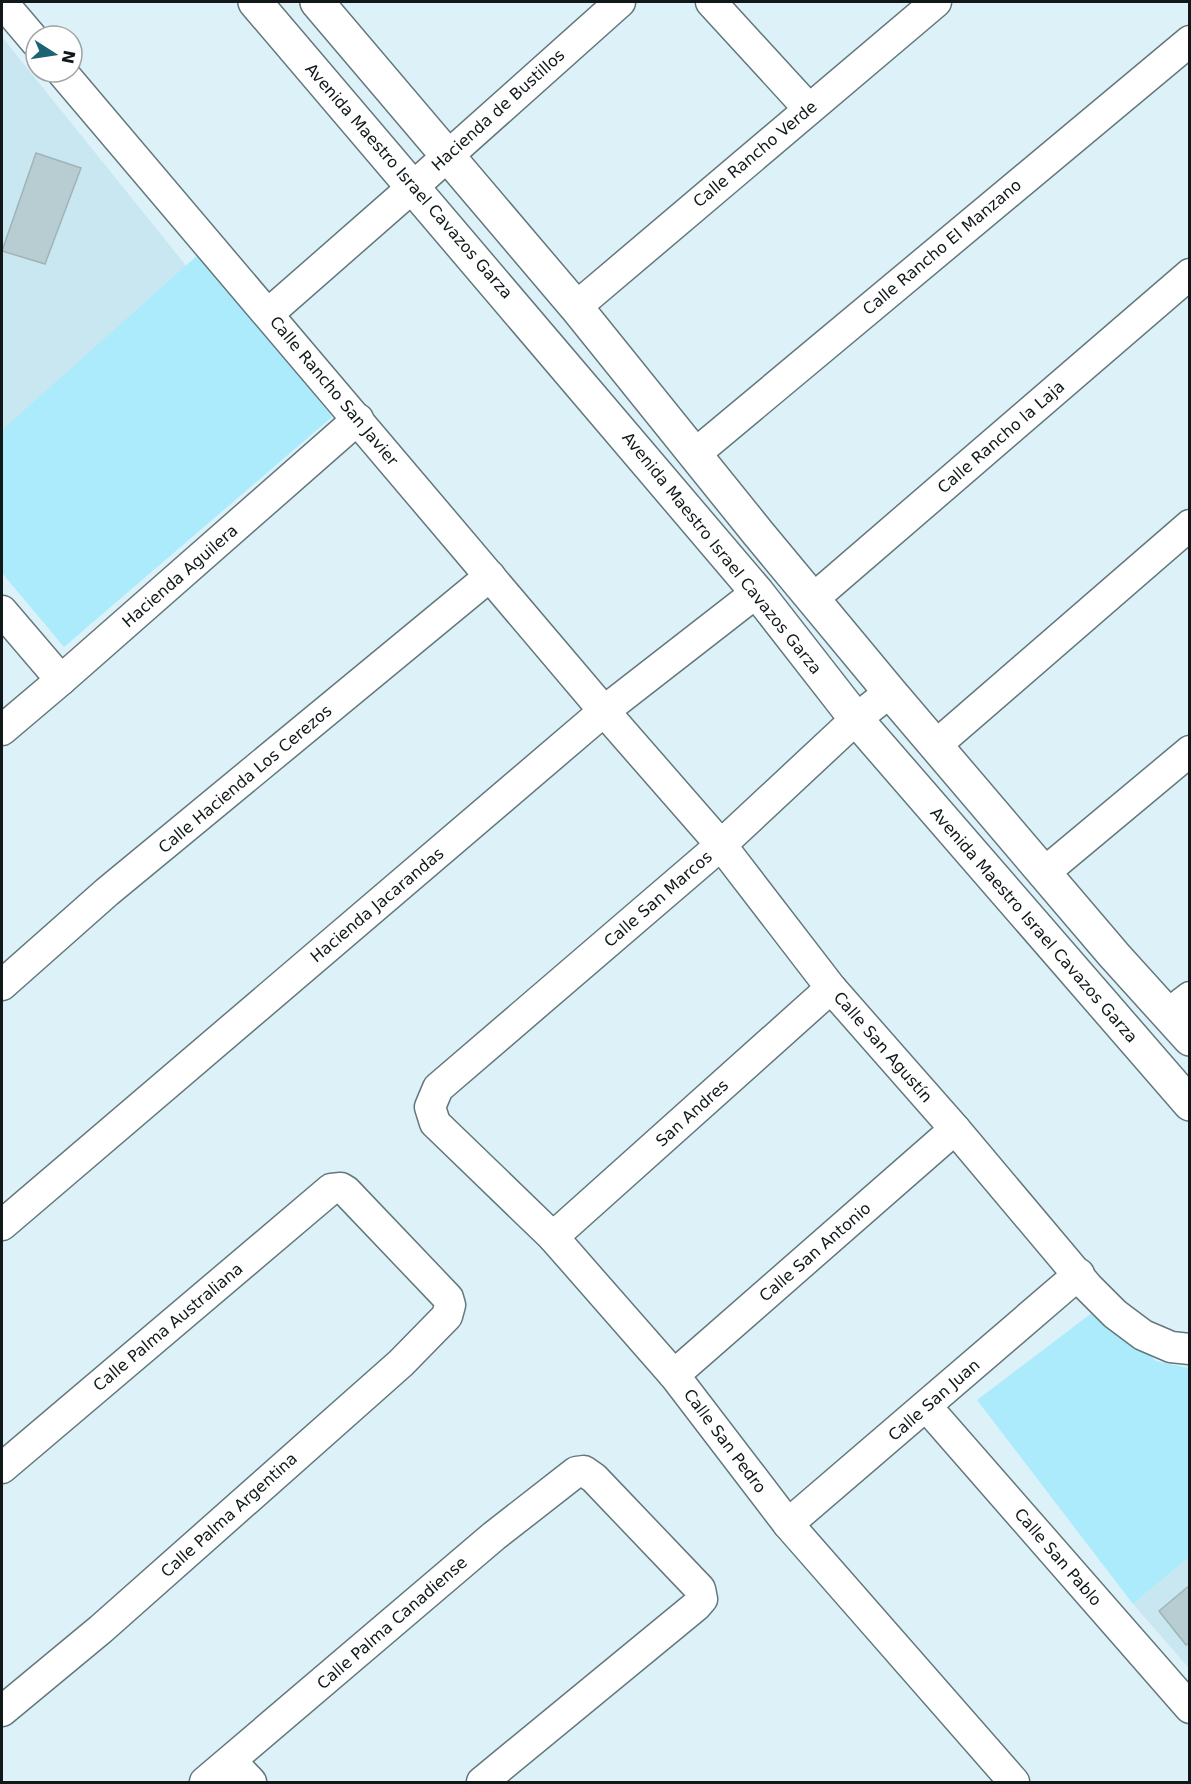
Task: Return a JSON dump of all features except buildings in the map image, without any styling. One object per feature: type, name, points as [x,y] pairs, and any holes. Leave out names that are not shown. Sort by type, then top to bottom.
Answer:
[{"type":"street","name":"Avenida Maestro Israel Cavazos Garza","points":[[255,2],[414,186],[757,592],[856,719],[1190,1104]]},
{"type":"street","name":"Hacienda de Bustillos","points":[[268,314],[620,2]]},
{"type":"street","points":[[711,2],[808,108]]},
{"type":"street","name":"Calle Rancho Verde","points":[[576,307],[808,108],[936,2]]},
{"type":"street","points":[[324,4],[576,307],[890,692],[1114,956],[1179,1005],[1190,1039]]},
{"type":"street","points":[[5,9],[24,29]]},
{"type":"street","name":"Calle Rancho El Manzano","points":[[695,454],[1190,41]]},
{"type":"street","name":"Calle Rancho San Javier","points":[[72,84],[604,711]]},
{"type":"street","name":"Calle Rancho la Laja","points":[[813,599],[1190,274]]},
{"type":"street","name":"Hacienda Aguilera","points":[[2,730],[358,420]]},
{"type":"street","points":[[935,746],[1190,525]]},
{"type":"street","name":"Calle Hacienda Los Cerezos","points":[[2,985],[107,892],[490,576]]},
{"type":"street","name":"Hacienda Jacarandas","points":[[2,1225],[604,711],[757,592]]},
{"type":"street","points":[[2,611],[61,680]]},
{"type":"street","name":"Calle San Marcos","points":[[430,1107],[438,1088],[721,845],[856,719],[890,692]]},
{"type":"street","name":"Calle San Agustín","points":[[604,711],[721,845],[831,988],[955,1129],[1088,1287],[1114,1314],[1135,1329],[1170,1347],[1190,1349]]},
{"type":"street","points":[[1045,872],[1190,751]]},
{"type":"street","name":"San Andres","points":[[553,1237],[831,988]]},
{"type":"street","name":"Calle San Pedro","points":[[430,1107],[435,1123],[553,1237],[674,1375],[788,1524],[1014,1782]]},
{"type":"street","name":"Calle San Antonio","points":[[674,1375],[955,1129]]},
{"type":"street","name":"Calle Palma Argentina","points":[[2,1711],[101,1629],[401,1363],[445,1319],[449,1311],[448,1298],[346,1191],[336,1188]]},
{"type":"street","name":"Calle Palma Australiana","points":[[2,1468],[327,1192],[336,1188]]},
{"type":"street","name":"Calle San Juan","points":[[788,1524],[1079,1274]]},
{"type":"street","name":"Calle San Pablo","points":[[926,1406],[1190,1708]]},
{"type":"street","name":"Calle Palma Canadiense","points":[[205,1782],[494,1536],[576,1472],[584,1471],[594,1478],[700,1589],[702,1599],[482,1782]]},
{"type":"street","points":[[231,1761],[251,1782]]},
{"type":"shaded area","points":[[2,37],[24,64],[24,84],[40,84],[196,278],[2,447]]},
{"type":"shaded area","points":[[199,254],[332,417],[64,647],[2,573],[2,430]]},
{"type":"shaded area","points":[[1101,1306],[1156,1361],[1189,1368],[1189,1557],[1133,1604],[977,1400]]},
{"type":"shaded area","points":[[1189,1557],[1189,1668],[1133,1604]]}]
